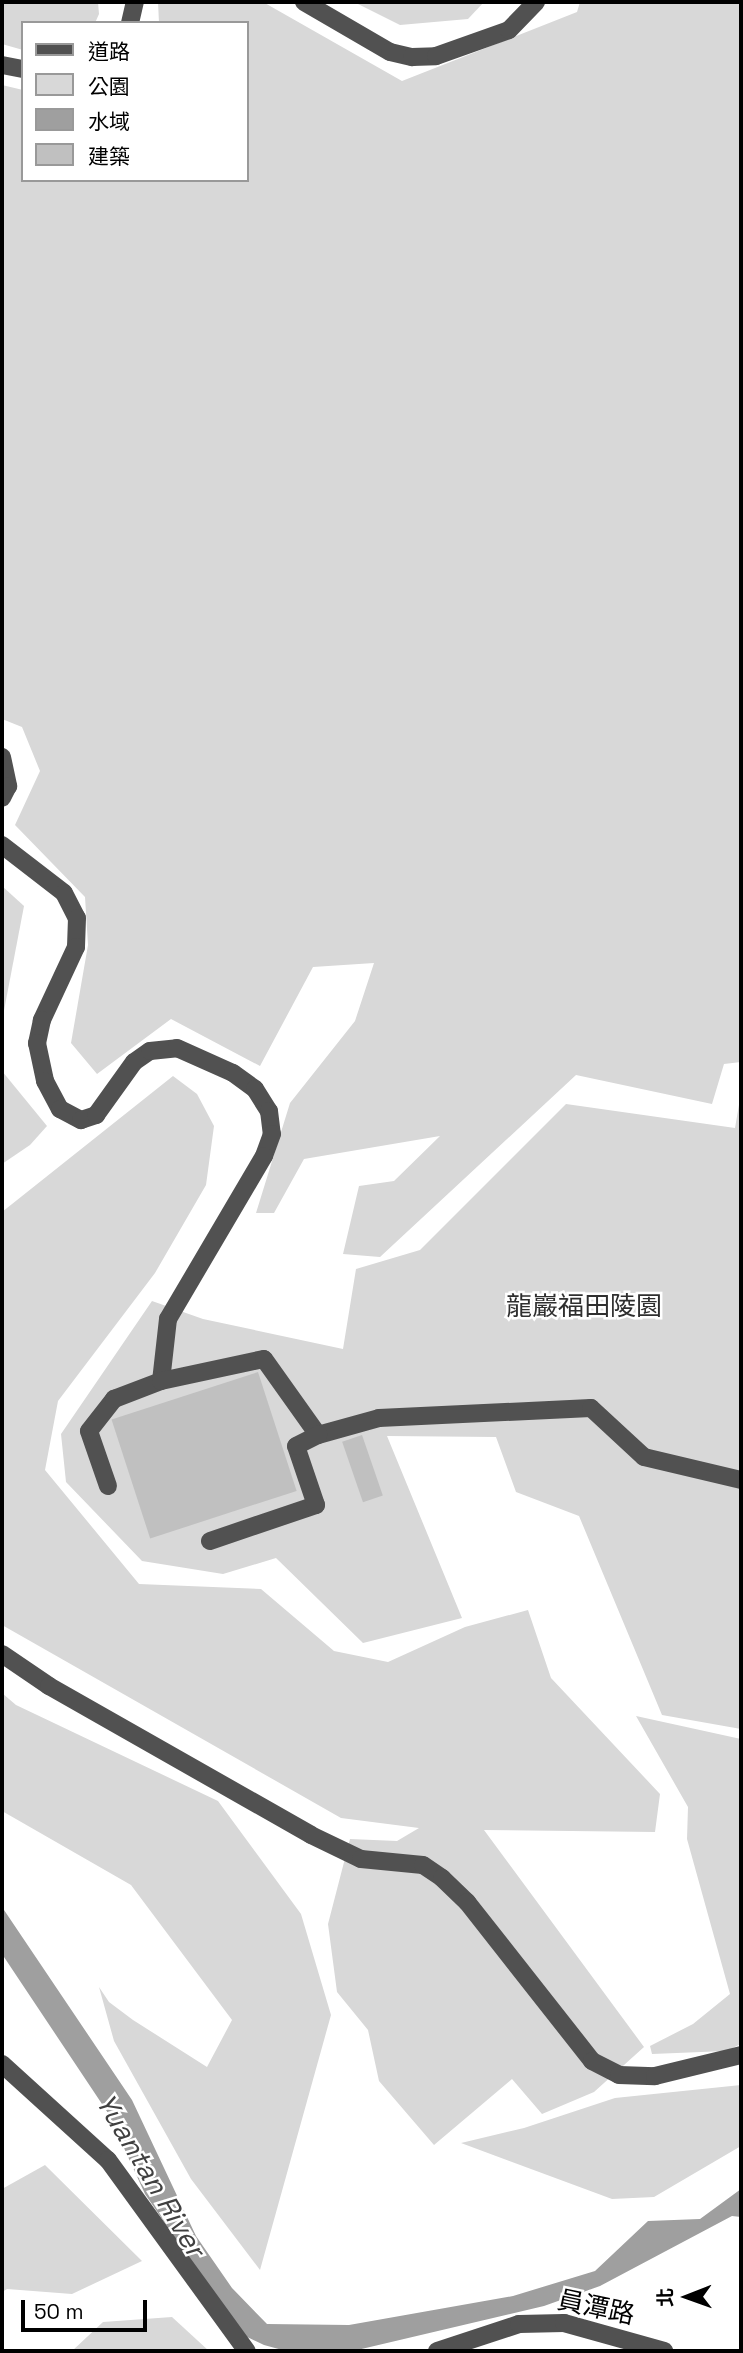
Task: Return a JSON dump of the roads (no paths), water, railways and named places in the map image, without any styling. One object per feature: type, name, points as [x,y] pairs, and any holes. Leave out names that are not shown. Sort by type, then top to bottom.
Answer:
[{"type":"street","points":[[130,21],[135,2]]},
{"type":"street","points":[[304,2],[390,51],[412,58],[436,56],[509,30],[536,2]]},
{"type":"street","points":[[2,65],[21,69]]},
{"type":"street","points":[[2,757],[8,786],[2,798]]},
{"type":"street","points":[[2,845],[64,893],[77,918],[76,947],[42,1020],[37,1043],[45,1081],[60,1109],[81,1120],[96,1115],[134,1062],[150,1051],[177,1048],[233,1073],[255,1089],[269,1111],[272,1134],[264,1156],[168,1319],[161,1381]]},
{"type":"street","points":[[108,1486],[89,1431],[114,1399],[161,1381],[264,1359],[318,1435]]},
{"type":"street","points":[[210,1541],[316,1505],[296,1446],[318,1435],[379,1418],[592,1408],[644,1457],[741,1480]]},
{"type":"street","points":[[2,1654],[49,1686],[311,1835],[361,1859],[423,1865],[432,1871],[467,1902],[592,2061],[619,2075],[655,2076],[741,2054]]},
{"type":"street","points":[[2,2064],[108,2160],[247,2351]]},
{"type":"street","name":"員潭路","points":[[437,2351],[519,2324],[564,2323],[664,2351]]},
{"type":"water","name":"Yuantan River","points":[[2,1907],[132,2100],[196,2236],[232,2288],[267,2324],[349,2325],[513,2296],[595,2271],[648,2221],[700,2219],[741,2189],[741,2217],[732,2216],[600,2286],[544,2306],[353,2351],[286,2351],[264,2345],[241,2334],[145,2194],[108,2113],[2,1954]]},
{"type":"park label","name":"龍巖福田陵園","points":[[584,1307]]}]
